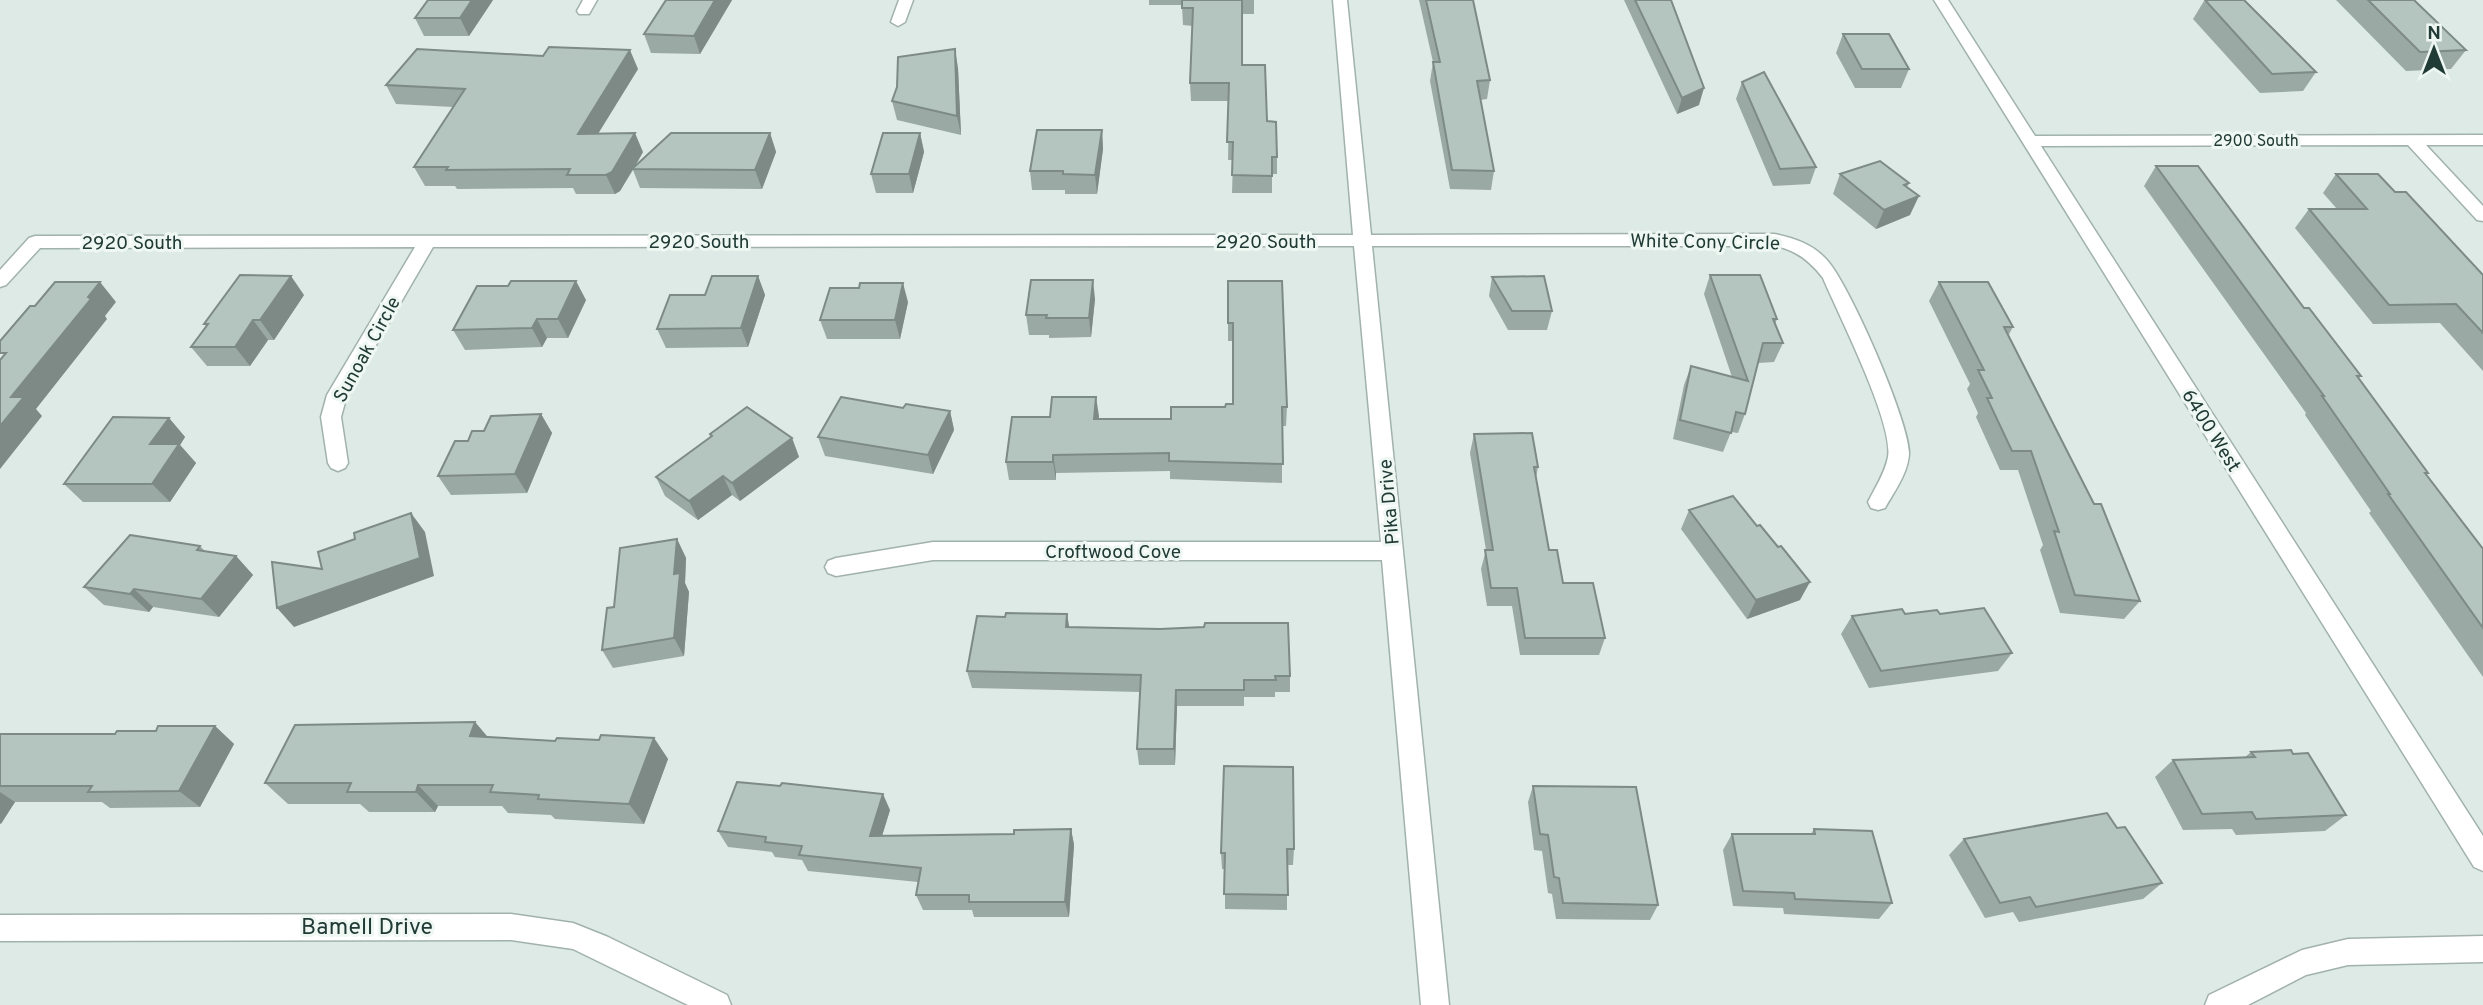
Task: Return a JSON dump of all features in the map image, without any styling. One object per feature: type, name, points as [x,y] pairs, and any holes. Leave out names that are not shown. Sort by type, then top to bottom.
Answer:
[{"type":"street","points":[[898,22],[906,0]]},
{"type":"street","name":"Pika Drive","points":[[1340,0],[1435,1005]]},
{"type":"street","name":"6400 West","points":[[1941,0],[2483,859]]},
{"type":"street","points":[[2412,140],[2483,216]]},
{"type":"street","name":"2900 South","points":[[2030,141],[2483,140]]},
{"type":"street","name":"White Cony Circle","points":[[1363,241],[1757,239],[1790,242],[1800,247],[1817,259],[1831,277],[1897,435],[1898,462],[1878,502]]},
{"type":"street","name":"2920 South","points":[[0,281],[35,242],[1363,241]]},
{"type":"street","name":"Sunoak Circle","points":[[338,463],[331,418],[337,395],[427,242]]},
{"type":"street","name":"Croftwood Cove","points":[[836,567],[933,551],[1392,551]]},
{"type":"street","name":"Bamell Drive","points":[[0,928],[522,928],[573,936],[599,946],[718,1005]]},
{"type":"street","points":[[2220,1005],[2302,963],[2348,952],[2483,949]]},
{"type":"building","points":[[428,0],[472,0],[460,18],[415,18]]},
{"type":"building","points":[[666,0],[715,0],[694,36],[644,34]]},
{"type":"building","points":[[1182,0],[1242,0],[1242,65],[1265,65],[1267,121],[1276,122],[1277,157],[1272,157],[1272,176],[1232,175],[1233,142],[1227,142],[1229,83],[1190,83],[1193,8],[1182,8]]},
{"type":"building","points":[[1426,0],[1473,0],[1490,80],[1477,81],[1494,171],[1452,170],[1433,62],[1440,62]]},
{"type":"building","points":[[1635,0],[1671,0],[1704,88],[1682,98]]},
{"type":"building","points":[[2205,0],[2244,0],[2316,72],[2272,74]]},
{"type":"building","points":[[2368,0],[2414,0],[2466,50],[2420,52]]},
{"type":"building","points":[[1843,34],[1889,34],[1909,69],[1862,69]]},
{"type":"building","points":[[549,47],[630,50],[578,134],[635,133],[612,172],[606,175],[567,175],[570,169],[446,170],[448,167],[414,167],[465,89],[386,85],[417,49],[543,56]]},
{"type":"building","points":[[955,49],[957,116],[892,101],[897,87],[898,57]]},
{"type":"building","points":[[1764,72],[1816,167],[1780,169],[1742,82]]},
{"type":"building","points":[[1037,130],[1102,130],[1095,175],[1030,171]]},
{"type":"building","points":[[671,133],[770,133],[755,170],[632,169]]},
{"type":"building","points":[[883,133],[920,133],[909,174],[871,174]]},
{"type":"building","points":[[1880,161],[1909,183],[1904,185],[1919,196],[1884,210],[1840,174]]},
{"type":"building","points":[[2156,166],[2198,166],[2304,308],[2309,308],[2361,376],[2357,376],[2428,473],[2425,473],[2483,549],[2483,628],[2388,494],[2324,396]]},
{"type":"building","points":[[2336,174],[2378,174],[2395,192],[2406,192],[2483,275],[2483,333],[2456,304],[2389,305],[2309,209],[2367,209]]},
{"type":"building","points":[[240,275],[291,276],[260,320],[253,320],[235,347],[191,347],[208,324],[204,324]]},
{"type":"building","points":[[1710,275],[1760,275],[1783,343],[1763,343],[1745,414],[1736,412],[1731,433],[1680,420],[1691,366],[1748,381]]},
{"type":"building","points":[[712,276],[758,276],[741,328],[657,329],[670,295],[705,295]]},
{"type":"building","points":[[1544,276],[1552,311],[1512,311],[1492,277]]},
{"type":"building","points":[[1031,280],[1093,280],[1089,318],[1026,315]]},
{"type":"building","points":[[511,281],[576,281],[558,319],[537,319],[532,328],[453,330],[477,286],[508,286]]},
{"type":"building","points":[[1228,281],[1282,281],[1287,407],[1282,407],[1283,464],[1169,461],[1169,453],[1053,455],[1053,462],[1006,462],[1012,417],[1050,417],[1052,397],[1096,397],[1094,419],[1171,419],[1171,407],[1225,407],[1226,404],[1233,404],[1233,323],[1228,323]]},
{"type":"building","points":[[55,282],[100,282],[88,297],[91,299],[11,397],[24,397],[0,426],[0,360],[6,353],[0,353],[0,341]]},
{"type":"building","points":[[1939,282],[1988,282],[2013,327],[2004,327],[2094,504],[2101,504],[2140,601],[2075,595],[2054,531],[2059,532],[2031,451],[2012,451],[1987,398],[1992,398],[1978,370],[1984,370]]},
{"type":"building","points":[[860,283],[903,283],[895,320],[820,320],[830,288],[859,288]]},
{"type":"building","points":[[841,397],[903,408],[906,404],[950,411],[928,455],[818,437]]},
{"type":"building","points":[[747,407],[792,438],[732,483],[723,476],[689,501],[656,477],[712,436],[710,434]]},
{"type":"building","points":[[541,414],[515,474],[438,476],[455,441],[468,441],[472,431],[484,431],[491,416]]},
{"type":"building","points":[[113,417],[169,418],[150,444],[179,444],[152,484],[64,484]]},
{"type":"building","points":[[1532,433],[1538,467],[1534,467],[1549,550],[1557,550],[1563,583],[1593,583],[1605,638],[1525,638],[1517,588],[1491,588],[1485,550],[1493,550],[1474,434]]},
{"type":"building","points":[[1733,496],[1757,526],[1760,525],[1778,547],[1781,546],[1810,582],[1756,600],[1689,510]]},
{"type":"building","points":[[411,513],[420,558],[277,608],[272,562],[322,569],[318,552],[355,539],[354,533]]},
{"type":"building","points":[[130,535],[200,546],[197,550],[236,556],[201,599],[134,589],[130,594],[84,587]]},
{"type":"building","points":[[677,539],[674,574],[680,573],[674,638],[602,650],[607,608],[614,607],[620,548]]},
{"type":"building","points":[[1984,608],[2012,653],[1881,671],[1852,616],[1902,609],[1905,614],[1937,610],[1940,614]]},
{"type":"building","points":[[1006,613],[1067,614],[1066,627],[1160,629],[1204,627],[1205,623],[1288,623],[1290,676],[1275,676],[1276,680],[1244,680],[1244,690],[1176,690],[1174,749],[1137,749],[1141,675],[967,671],[977,616],[1005,617]]},
{"type":"building","points":[[475,722],[470,736],[555,741],[557,738],[599,740],[601,735],[654,738],[629,804],[538,799],[539,795],[490,792],[493,785],[418,785],[416,792],[347,792],[351,783],[265,783],[295,725]]},
{"type":"building","points":[[158,726],[215,726],[179,791],[88,792],[92,786],[0,786],[0,734],[115,734],[117,731],[156,731]]},
{"type":"building","points":[[2291,750],[2293,754],[2308,753],[2346,815],[2256,819],[2252,812],[2202,814],[2173,760],[2255,757],[2251,752]]},
{"type":"building","points":[[1224,766],[1293,767],[1294,849],[1287,849],[1288,895],[1224,894],[1225,853],[1221,853]]},
{"type":"building","points":[[737,782],[780,786],[782,783],[883,794],[870,836],[1014,834],[1014,830],[1071,829],[1065,902],[969,902],[969,895],[916,895],[921,868],[799,855],[802,846],[765,842],[766,837],[718,831]]},
{"type":"building","points":[[1533,786],[1636,787],[1658,905],[1563,903],[1559,878],[1554,877],[1548,835],[1540,834]]},
{"type":"building","points":[[2107,813],[2117,828],[2125,827],[2162,883],[2036,907],[2030,897],[2000,903],[1964,839]]},
{"type":"building","points":[[1814,829],[1872,831],[1892,903],[1795,899],[1794,893],[1743,891],[1732,834],[1815,834]]}]
